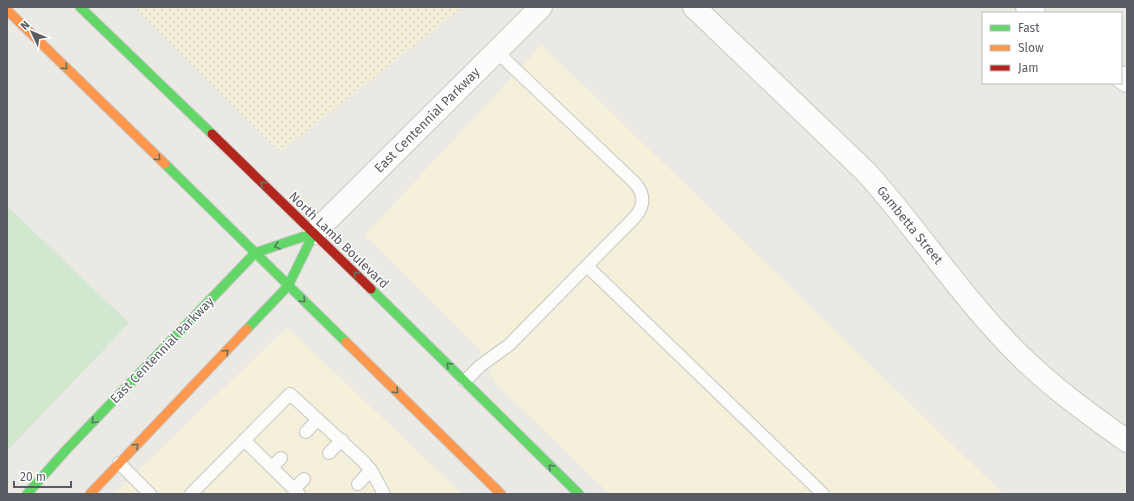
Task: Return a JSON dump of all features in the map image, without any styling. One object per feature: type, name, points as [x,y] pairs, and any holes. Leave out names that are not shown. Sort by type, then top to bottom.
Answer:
[{"type":"main road","name":"North Lamb Boulevard","points":[[80,7],[314,233],[579,494]]},
{"type":"main road","points":[[7,10],[498,493]]},
{"type":"main road","name":"East Centennial Parkway","points":[[27,494],[67,449],[255,253],[314,233]]},
{"type":"main road","name":"East Centennial Parkway","points":[[90,494],[288,286],[314,233]]},
{"type":"street","name":"East Centennial Parkway","points":[[314,233],[541,7]]},
{"type":"street","name":"Gambetta Street","points":[[694,7],[866,172],[891,200],[972,304],[1002,338],[1046,379],[1080,407],[1127,441]]},
{"type":"lane","points":[[465,381],[480,366],[509,345],[639,212],[643,204],[642,194],[634,182],[496,52]]},
{"type":"lane","points":[[587,266],[823,494]]},
{"type":"lane","points":[[192,494],[290,394],[342,440],[371,470],[384,494]]},
{"type":"lane","points":[[306,432],[318,419]]},
{"type":"lane","points":[[244,440],[297,491],[304,479]]},
{"type":"lane","points":[[329,452],[342,440]]},
{"type":"lane","points":[[272,467],[281,458]]},
{"type":"lane","points":[[119,464],[150,494]]},
{"type":"lane","points":[[358,484],[371,470]]},
{"type":"shaded area","points":[[542,45],[1003,494],[610,494],[495,383],[478,347],[365,235]]},
{"type":"shaded area","points":[[287,327],[462,494],[114,494]]},
{"type":"green space","points":[[7,206],[129,323],[7,451]]},
{"type":"sand","points":[[133,7],[463,7],[280,152]]},
{"type":"traffic: fast","points":[[80,7],[212,134]]},
{"type":"traffic: fast","points":[[165,164],[346,342]]},
{"type":"traffic: fast","points":[[27,494],[67,449],[255,253],[314,233]]},
{"type":"traffic: fast","points":[[247,329],[288,286],[314,233]]},
{"type":"traffic: fast","points":[[371,289],[579,494]]},
{"type":"traffic: slow","points":[[7,10],[165,164]]},
{"type":"traffic: slow","points":[[90,494],[247,329]]},
{"type":"traffic: slow","points":[[346,342],[501,494]]},
{"type":"traffic: jam","points":[[212,134],[371,289]]}]
